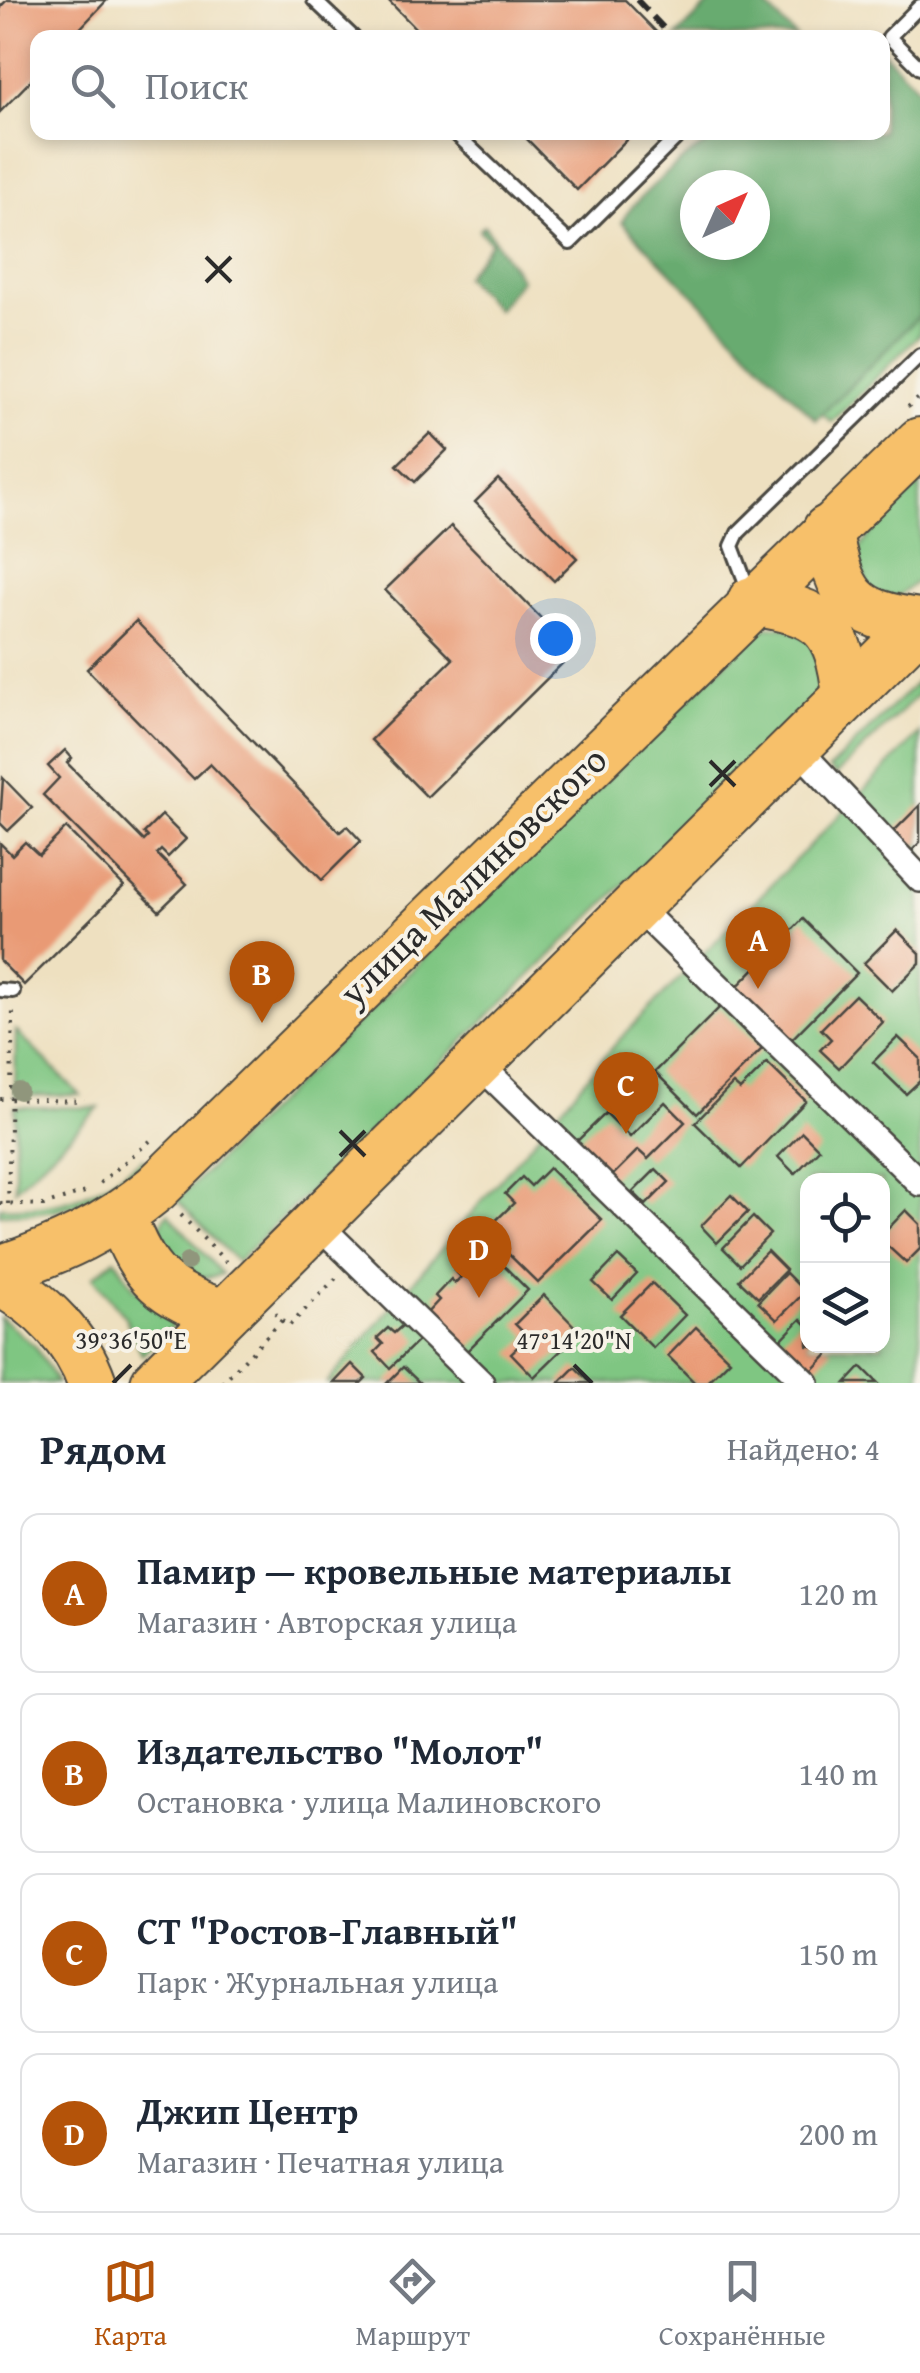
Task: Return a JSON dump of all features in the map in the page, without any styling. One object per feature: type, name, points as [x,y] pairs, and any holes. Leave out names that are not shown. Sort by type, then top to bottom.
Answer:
[{"type":"highway","name":"улица Малиновского","points":[[0,1270],[79,1241],[121,1216],[156,1188],[752,601],[920,442]]},
{"type":"highway","points":[[827,530],[836,574],[848,596],[874,615],[920,624]]},
{"type":"highway","points":[[752,601],[794,608],[827,626],[843,661],[847,696]]},
{"type":"highway","points":[[155,1383],[920,624]]},
{"type":"highway","points":[[121,1216],[139,1260],[152,1278],[190,1303],[224,1314]]},
{"type":"highway","points":[[0,1283],[14,1289],[68,1336],[92,1383]]},
{"type":"street","points":[[796,746],[920,879]]},
{"type":"street","points":[[635,905],[920,1184]]},
{"type":"street","points":[[478,1063],[806,1383]]},
{"type":"street","points":[[318,1223],[480,1383]]},
{"type":"lane","points":[[314,0],[346,30]]},
{"type":"lane","points":[[890,36],[920,6]]},
{"type":"lane","points":[[890,38],[920,68]]},
{"type":"lane","points":[[462,140],[570,243],[674,140]]},
{"type":"lane","points":[[752,601],[732,546],[738,533],[920,354]]},
{"type":"path","points":[[7,990],[8,1204]]},
{"type":"path","points":[[0,1099],[84,1101]]},
{"type":"path","points":[[0,1204],[44,1205],[91,1190],[156,1136]]},
{"type":"path","points":[[282,1320],[289,1326],[354,1260]]},
{"type":"green space","points":[[713,0],[761,0],[789,30],[683,30]]},
{"type":"green space","points":[[890,59],[920,90],[920,315],[816,420],[622,222],[659,180],[696,150],[726,140],[890,140]]},
{"type":"green space","points":[[484,225],[521,279],[497,310],[464,277],[491,243],[479,230]]},
{"type":"green space","points":[[920,315],[920,334],[832,422],[822,414]]},
{"type":"green space","points":[[920,484],[920,579],[897,597],[871,593],[855,555],[880,521]]},
{"type":"green space","points":[[785,627],[813,641],[822,685],[816,697],[237,1262],[177,1200],[760,629]]},
{"type":"green space","points":[[920,679],[920,693],[836,775],[829,769]]},
{"type":"green space","points":[[920,733],[920,1383],[327,1383],[618,1041]]},
{"type":"green space","points":[[16,1031],[80,1095],[15,1096]]},
{"type":"green space","points":[[15,1107],[99,1108],[15,1189]]},
{"type":"green space","points":[[143,1159],[148,1164],[79,1204],[44,1212],[0,1214],[0,1207],[42,1206],[76,1198]]},
{"type":"green space","points":[[168,1213],[222,1274],[192,1276],[168,1263],[158,1241]]},
{"type":"green space","points":[[115,1259],[134,1288],[180,1319],[142,1355],[125,1317],[93,1277]]},
{"type":"green space","points":[[0,1317],[36,1347],[57,1383],[0,1383]]},
{"type":"building","points":[[7,0],[107,0],[79,30],[30,30],[30,81],[0,112],[0,7]]},
{"type":"building","points":[[388,0],[625,0],[654,30],[417,30]]},
{"type":"building","points":[[528,140],[626,140],[577,190]]},
{"type":"building","points":[[430,433],[447,450],[415,482],[397,465]]},
{"type":"building","points":[[498,479],[577,558],[554,581],[475,502]]},
{"type":"building","points":[[451,526],[574,652],[427,797],[371,740],[453,659],[385,590]]},
{"type":"building","points":[[136,621],[340,832],[347,826],[361,841],[322,880],[210,764],[194,779],[87,669]]},
{"type":"building","points":[[65,750],[72,758],[67,763],[144,841],[148,837],[144,833],[162,815],[186,839],[168,857],[161,850],[157,854],[187,884],[159,911],[43,795],[59,778],[48,766]]},
{"type":"building","points":[[3,778],[32,808],[8,831],[0,823]]},
{"type":"building","points":[[920,805],[920,842],[907,856],[888,837]]},
{"type":"building","points":[[66,828],[124,886],[24,985],[0,961],[0,843],[12,855],[25,842],[39,855]]},
{"type":"building","points":[[803,919],[857,973],[786,1045],[732,992]]},
{"type":"building","points":[[897,930],[920,953],[920,963],[892,991],[864,963]]},
{"type":"building","points":[[855,995],[883,1022],[839,1068],[820,1050],[831,1039],[821,1029]]},
{"type":"building","points":[[720,1007],[762,1049],[697,1114],[655,1072]]},
{"type":"building","points":[[898,1037],[920,1058],[920,1081],[906,1094],[873,1062]]},
{"type":"building","points":[[767,1063],[806,1101],[741,1168],[695,1123],[733,1084],[740,1090]]},
{"type":"building","points":[[665,1102],[685,1122],[648,1159],[638,1150],[607,1181],[572,1146],[606,1113],[630,1137]]},
{"type":"building","points":[[802,1132],[819,1149],[795,1174],[778,1157]]},
{"type":"building","points":[[549,1168],[602,1220],[538,1283],[485,1231],[514,1203],[505,1194],[522,1177],[531,1186]]},
{"type":"building","points":[[656,1169],[669,1182],[646,1205],[633,1192]]},
{"type":"building","points":[[731,1195],[748,1212],[717,1243],[701,1226]]},
{"type":"building","points":[[906,1210],[920,1224],[920,1249],[906,1263],[890,1248],[890,1227]]},
{"type":"building","points":[[753,1217],[770,1234],[740,1265],[723,1248]]},
{"type":"building","points":[[481,1243],[528,1290],[465,1353],[426,1314],[439,1300],[435,1296],[451,1279],[455,1283],[461,1277],[454,1270]]},
{"type":"building","points":[[767,1251],[786,1270],[758,1298],[739,1280]]},
{"type":"building","points":[[618,1256],[637,1274],[612,1300],[593,1282]]},
{"type":"building","points":[[786,1273],[800,1287],[800,1297],[777,1320],[758,1302]]},
{"type":"building","points":[[652,1283],[685,1315],[653,1348],[620,1315]]},
{"type":"building","points":[[544,1295],[580,1332],[534,1377],[511,1353],[528,1337],[515,1324]]},
{"type":"building","points":[[800,1320],[800,1353],[829,1353],[811,1372],[780,1341]]},
{"type":"building","points":[[404,1324],[419,1340],[390,1368],[375,1352],[383,1344],[377,1338],[388,1328],[394,1333]]},
{"type":"building","points":[[696,1327],[730,1360],[707,1383],[695,1383],[668,1356]]},
{"type":"building","points":[[352,1364],[366,1378],[361,1383],[334,1383]]},
{"type":"building","points":[[403,1367],[420,1383],[387,1383]]},
{"type":"building","points":[[575,1367],[591,1383],[559,1383]]},
{"type":"building","points":[[863,1368],[878,1383],[846,1383]]},
{"type":"railway","points":[[637,0],[665,30]]},
{"type":"place","name":"Памир — кровельные материалы","points":[[758,989]]},
{"type":"place","name":"Издательство \"Молот\"","points":[[262,1023]]},
{"type":"place","name":"СТ \"Ростов-Главный\"","points":[[626,1134]]},
{"type":"place","name":"Джип Центр","points":[[479,1298]]}]
